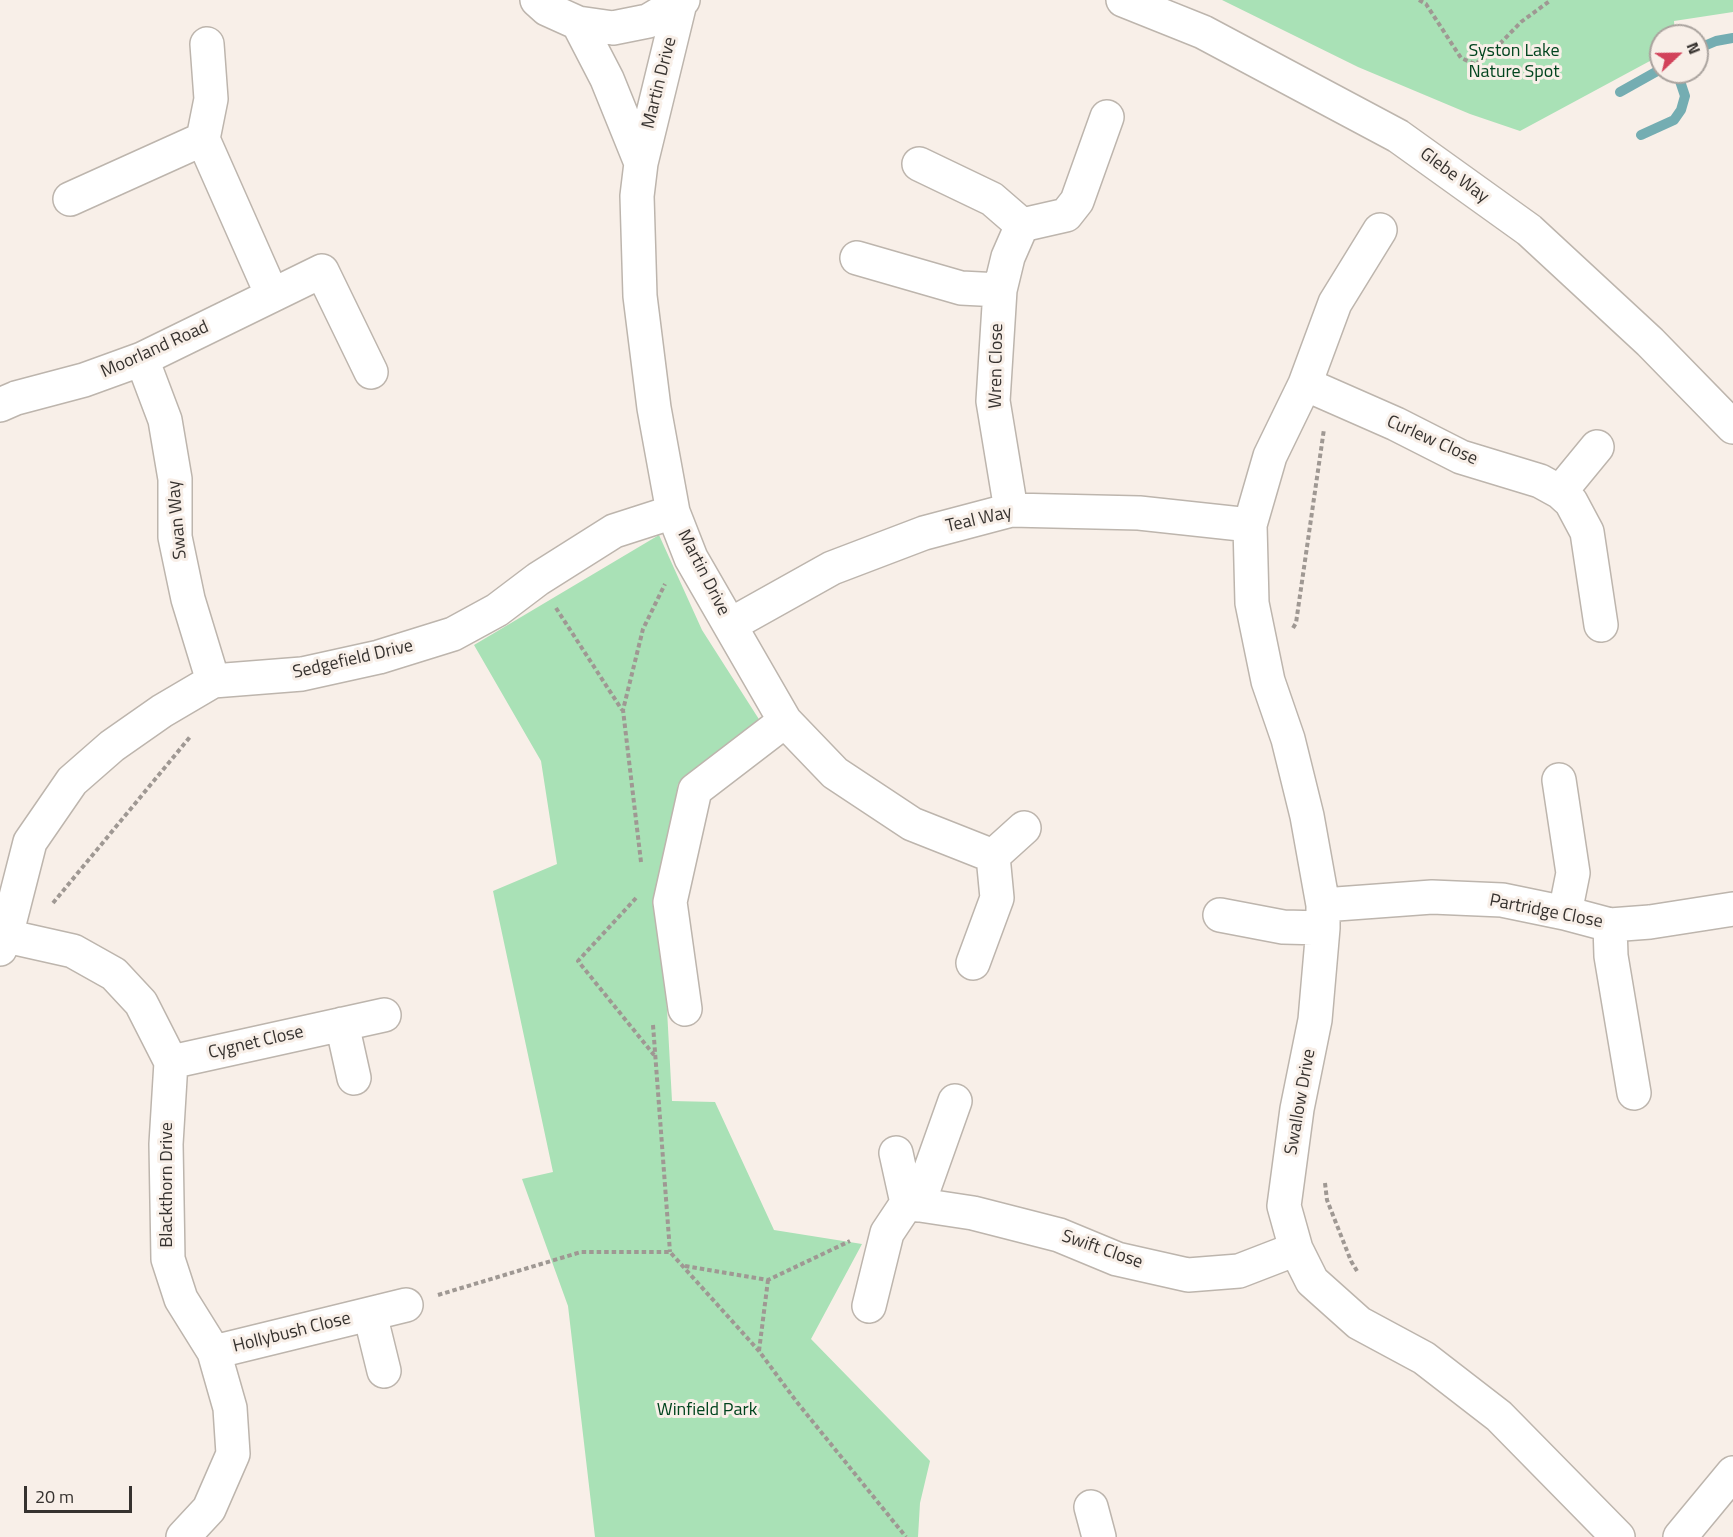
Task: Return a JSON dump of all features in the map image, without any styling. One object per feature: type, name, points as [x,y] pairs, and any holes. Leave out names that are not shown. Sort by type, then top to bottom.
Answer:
[{"type":"street","points":[[537,0],[547,9],[578,23],[613,28],[648,21],[682,2]]},
{"type":"street","name":"Glebe Way","points":[[1123,0],[1203,32],[1398,136],[1529,230],[1650,342],[1733,427]]},
{"type":"street","name":"Martin Drive","points":[[682,2],[641,163],[637,196],[640,296],[654,408],[673,512],[691,558],[785,721],[835,773],[912,824],[993,856]]},
{"type":"street","name":"Martin Drive","points":[[578,23],[607,79],[641,163]]},
{"type":"street","points":[[207,44],[211,99],[203,139],[272,295]]},
{"type":"street","points":[[919,164],[992,199],[1022,225],[1066,214],[1077,201],[1107,117]]},
{"type":"street","points":[[70,199],[203,139]]},
{"type":"street","name":"Wren Close","points":[[1011,510],[993,401],[1000,290],[1008,257],[1022,225]]},
{"type":"street","points":[[1250,525],[1270,456],[1320,390],[1335,303],[1380,230]]},
{"type":"street","points":[[857,258],[961,288],[1000,290]]},
{"type":"street","name":"Moorland Road","points":[[0,405],[84,380],[142,359],[322,271],[371,372]]},
{"type":"street","name":"Swan Way","points":[[142,359],[165,420],[175,479],[175,537],[188,599],[213,681]]},
{"type":"street","name":"Curlew Close","points":[[1320,390],[1396,424],[1461,457],[1540,481],[1560,492],[1571,502],[1587,532],[1601,625]]},
{"type":"street","points":[[1560,492],[1597,447]]},
{"type":"street","name":"Teal Way","points":[[730,625],[832,568],[924,533],[1011,510],[1139,513],[1250,525]]},
{"type":"street","name":"Sedgefield Drive","points":[[11,942],[30,842],[72,781],[112,746],[162,711],[213,681],[302,674],[379,657],[453,634],[497,610],[538,579],[614,531],[673,512]]},
{"type":"street","name":"Swallow Drive","points":[[1250,525],[1252,603],[1269,681],[1288,739],[1307,816],[1323,917],[1315,1020],[1297,1109],[1284,1206],[1296,1250],[1312,1281],[1359,1323],[1424,1358],[1499,1416],[1618,1537]]},
{"type":"street","points":[[685,1009],[670,902],[695,790],[785,721]]},
{"type":"street","points":[[1559,780],[1573,873],[1565,913]]},
{"type":"street","points":[[973,963],[997,898],[993,856],[1024,828]]},
{"type":"street","name":"Partridge Close","points":[[1220,915],[1283,927],[1323,917],[1432,897],[1502,900],[1610,925],[1650,922],[1733,909]]},
{"type":"street","points":[[1610,925],[1611,956],[1634,1093]]},
{"type":"street","points":[[11,942],[73,951],[114,974],[141,1003],[171,1062]]},
{"type":"street","name":"Cygnet Close","points":[[171,1062],[384,1015]]},
{"type":"street","points":[[342,1024],[354,1078]]},
{"type":"street","name":"Blackthorn Drive","points":[[171,1062],[166,1144],[168,1259],[181,1299],[214,1352],[230,1408],[232,1454],[209,1509],[183,1537]]},
{"type":"street","points":[[869,1305],[888,1233],[912,1204],[955,1101]]},
{"type":"street","points":[[896,1153],[912,1204]]},
{"type":"street","name":"Swift Close","points":[[912,1204],[973,1213],[1059,1235],[1117,1259],[1188,1275],[1239,1271],[1296,1250]]},
{"type":"street","name":"Hollybush Close","points":[[214,1352],[406,1305]]},
{"type":"street","name":"Hollybush Close","points":[[370,1314],[384,1371]]},
{"type":"street","points":[[1680,1537],[1733,1473]]},
{"type":"path","points":[[1419,0],[1426,4],[1461,58],[1475,64],[1488,56],[1521,22],[1551,0]]},
{"type":"path","points":[[1291,632],[1296,623],[1325,421],[1320,390]]},
{"type":"path","points":[[538,579],[623,710]]},
{"type":"path","points":[[11,942],[45,912],[190,737]]},
{"type":"path","points":[[637,897],[578,961],[655,1056]]},
{"type":"path","points":[[1324,1178],[1327,1200],[1351,1261],[1363,1279]]},
{"type":"path","points":[[684,1266],[768,1280],[858,1237],[888,1233]]},
{"type":"path","points":[[406,1305],[581,1252],[670,1252],[759,1351],[796,1401],[906,1537]]},
{"type":"path","points":[[759,1351],[768,1280]]},
{"type":"green space","name":"Syston Lake Nature Spot","points":[[1222,0],[1733,0],[1733,12],[1674,21],[1674,24],[1649,24],[1649,61],[1520,131],[1470,114],[1358,67]]},
{"type":"green space","name":"Winfield Park","points":[[659,535],[702,630],[762,724],[678,784],[661,900],[672,1101],[715,1102],[774,1230],[862,1244],[811,1339],[930,1461],[920,1503],[918,1537],[595,1537],[568,1306],[522,1179],[553,1172],[493,891],[557,864],[541,761],[474,645]]},
{"type":"waterway","points":[[1709,44],[1733,38]]},
{"type":"waterway","points":[[1620,92],[1649,76]]},
{"type":"waterway","points":[[1641,135],[1674,120],[1681,110],[1685,96],[1681,84]]}]
